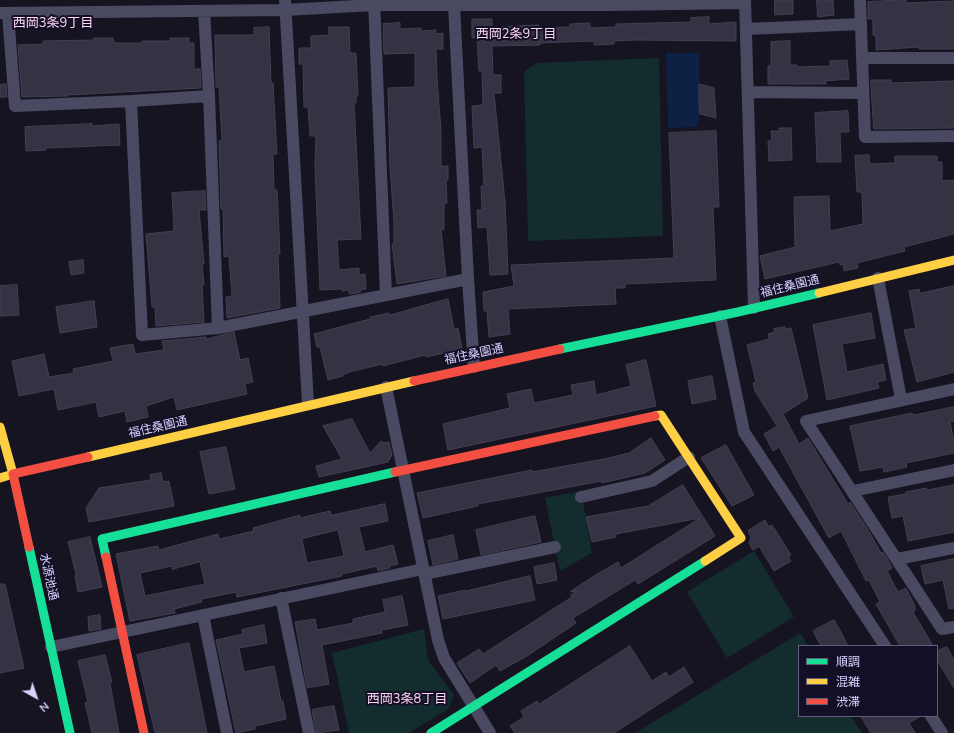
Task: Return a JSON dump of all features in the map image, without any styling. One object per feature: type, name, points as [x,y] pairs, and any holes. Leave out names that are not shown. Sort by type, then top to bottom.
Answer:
[{"type":"street","points":[[860,0],[862,93],[865,137],[954,136]]},
{"type":"street","points":[[210,96],[15,106],[4,13],[204,12],[285,5],[374,2],[454,5],[745,1],[754,308]]},
{"type":"street","points":[[374,2],[386,295]]},
{"type":"street","points":[[285,5],[308,404]]},
{"type":"street","points":[[454,5],[474,367]]},
{"type":"street","points":[[204,12],[210,96],[218,328]]},
{"type":"street","points":[[746,29],[861,24]]},
{"type":"street","points":[[862,58],[954,58]]},
{"type":"street","points":[[748,92],[862,93]]},
{"type":"street","points":[[131,101],[142,335],[218,328],[468,279]]},
{"type":"street","name":"福住桑園通","points":[[0,478],[308,404],[474,367],[720,316],[954,260]]},
{"type":"street","points":[[878,278],[901,399]]},
{"type":"street","points":[[720,316],[744,432],[884,645]]},
{"type":"street","points":[[386,387],[438,640],[444,658],[490,733]]},
{"type":"street","points":[[954,389],[901,399],[806,421],[942,629],[954,627]]},
{"type":"street","points":[[144,733],[102,539],[402,470],[661,415],[741,538],[431,733]]},
{"type":"street","name":"水源池通","points":[[0,427],[13,474],[70,733]]},
{"type":"street","points":[[582,496],[652,480],[689,457]]},
{"type":"street","points":[[853,491],[954,470]]},
{"type":"street","points":[[51,647],[281,598],[555,547]]},
{"type":"street","points":[[897,560],[954,548]]},
{"type":"street","points":[[281,598],[309,733]]},
{"type":"street","points":[[202,615],[228,733]]},
{"type":"street","points":[[932,717],[942,733]]},
{"type":"green space","points":[[659,58],[663,236],[528,241],[524,72],[536,63]]},
{"type":"green space","points":[[581,491],[592,553],[560,571],[545,498]]},
{"type":"green space","points":[[754,551],[794,617],[727,658],[687,592]]},
{"type":"green space","points":[[424,629],[428,660],[454,695],[448,709],[409,733],[349,733],[332,653]]},
{"type":"green space","points":[[800,633],[807,645],[798,645],[798,717],[852,717],[862,733],[635,733]]},
{"type":"water","points":[[666,53],[699,53],[700,114],[697,127],[668,128]]},
{"type":"building","points":[[775,0],[793,0],[793,14],[775,15]]},
{"type":"building","points":[[817,0],[833,0],[834,15],[818,17]]},
{"type":"building","points":[[906,0],[906,3],[954,1],[954,49],[919,49],[919,47],[876,50],[876,36],[873,35],[873,19],[868,19],[868,2]]},
{"type":"building","points":[[709,17],[709,24],[736,22],[736,41],[635,40],[614,41],[614,44],[594,45],[594,41],[540,43],[540,45],[492,46],[493,75],[501,75],[501,93],[494,93],[505,202],[508,274],[490,275],[487,227],[478,228],[477,210],[482,210],[481,186],[484,186],[482,147],[474,148],[472,106],[483,105],[482,71],[479,71],[477,38],[472,38],[472,19],[492,19],[492,27],[539,25],[539,28],[570,27],[570,24],[590,23],[590,28],[616,27],[616,24],[691,22],[691,18]]},
{"type":"building","points":[[400,23],[400,29],[421,28],[421,31],[436,30],[436,34],[443,33],[443,49],[436,49],[437,79],[441,131],[441,166],[448,166],[448,180],[446,180],[447,203],[444,203],[444,229],[441,230],[446,276],[397,284],[392,244],[394,244],[394,222],[390,168],[388,88],[415,87],[415,53],[384,54],[383,24]]},
{"type":"building","points":[[269,27],[271,83],[273,83],[277,154],[273,154],[274,190],[277,190],[280,254],[278,254],[280,308],[227,318],[226,297],[232,296],[229,256],[224,257],[219,141],[222,141],[219,87],[216,87],[215,35],[254,35],[254,28]]},
{"type":"building","points":[[329,27],[349,27],[350,53],[356,53],[358,96],[356,96],[356,103],[354,103],[361,239],[337,240],[339,270],[359,268],[359,275],[365,274],[366,289],[360,290],[361,292],[358,293],[349,294],[349,290],[342,291],[342,289],[320,290],[315,166],[316,136],[310,136],[308,107],[304,107],[303,64],[299,64],[299,48],[311,48],[311,36],[329,35]]},
{"type":"building","points":[[94,38],[113,38],[114,43],[142,43],[142,41],[170,41],[170,38],[189,38],[189,43],[194,43],[194,69],[200,69],[201,88],[67,96],[22,97],[18,45],[43,44],[43,41],[94,40]]},
{"type":"building","points":[[790,41],[790,65],[797,65],[797,67],[830,66],[830,61],[847,60],[849,79],[825,81],[826,84],[768,84],[768,66],[771,66],[771,42]]},
{"type":"building","points":[[871,80],[891,80],[891,83],[954,81],[954,128],[874,129]]},
{"type":"building","points":[[6,84],[7,97],[0,97],[0,85]]},
{"type":"building","points":[[699,84],[714,88],[716,118],[700,114]]},
{"type":"building","points":[[848,111],[849,132],[840,132],[841,162],[817,162],[815,113]]},
{"type":"building","points":[[92,124],[92,126],[119,124],[120,145],[46,148],[46,150],[26,151],[25,127]]},
{"type":"building","points":[[779,128],[791,128],[792,160],[769,161],[768,141],[772,141],[771,131],[780,131]]},
{"type":"building","points":[[716,131],[719,207],[713,207],[716,280],[625,284],[625,288],[615,288],[616,304],[508,309],[510,334],[489,337],[487,311],[484,311],[483,292],[514,286],[511,265],[674,258],[669,133]]},
{"type":"building","points":[[869,155],[870,164],[895,163],[895,156],[937,156],[937,162],[942,162],[942,181],[954,180],[954,234],[904,247],[905,251],[857,263],[858,268],[844,271],[843,264],[840,265],[839,262],[765,279],[760,256],[795,247],[794,197],[829,196],[830,231],[863,224],[862,192],[857,192],[855,156]]},
{"type":"building","points":[[205,191],[206,210],[199,210],[204,264],[202,264],[204,285],[202,285],[204,322],[156,326],[155,307],[152,307],[146,234],[174,231],[172,193]]},
{"type":"building","points":[[83,260],[84,273],[71,275],[69,262]]},
{"type":"building","points":[[17,285],[19,315],[0,316],[0,286]]},
{"type":"building","points":[[954,286],[954,372],[917,382],[904,330],[916,328],[909,291],[919,289],[920,293]]},
{"type":"building","points":[[448,299],[454,329],[458,328],[462,349],[426,357],[425,355],[383,366],[383,364],[353,371],[342,375],[343,376],[328,380],[320,347],[317,347],[314,334],[370,319],[370,317],[389,313],[389,315]]},
{"type":"building","points":[[94,301],[97,327],[60,333],[56,307]]},
{"type":"building","points":[[871,313],[875,338],[842,344],[847,372],[883,364],[886,380],[877,382],[879,388],[827,400],[813,325]]},
{"type":"building","points":[[785,327],[786,329],[791,328],[808,398],[783,414],[799,444],[808,438],[848,504],[850,502],[881,553],[883,552],[887,558],[892,568],[887,571],[898,592],[906,588],[915,606],[915,611],[913,612],[932,645],[899,645],[876,604],[880,602],[869,580],[866,581],[841,531],[829,538],[779,447],[773,451],[764,434],[777,426],[755,391],[753,383],[756,382],[747,345],[769,339],[768,334],[775,332],[774,329]]},
{"type":"building","points":[[234,332],[240,360],[248,358],[253,382],[245,384],[247,394],[177,410],[174,397],[146,406],[148,417],[127,422],[125,411],[99,417],[96,402],[58,410],[54,389],[19,396],[12,361],[44,354],[49,377],[74,373],[73,369],[113,361],[110,348],[133,344],[135,354],[164,350],[162,341],[206,337],[206,339]]},
{"type":"building","points":[[646,360],[656,406],[448,450],[443,424],[510,408],[507,394],[531,389],[534,403],[573,395],[571,385],[594,381],[596,395],[631,386],[626,365]]},
{"type":"building","points":[[712,376],[716,399],[692,404],[688,381]]},
{"type":"building","points":[[954,407],[954,421],[950,422],[954,442],[954,453],[906,463],[907,467],[884,472],[883,467],[860,471],[850,426],[912,413],[913,415]]},
{"type":"building","points":[[352,419],[370,453],[381,441],[384,443],[389,442],[392,455],[388,462],[319,477],[316,466],[342,459],[323,426]]},
{"type":"building","points":[[651,438],[665,460],[645,473],[602,483],[602,481],[478,504],[478,506],[423,518],[417,493],[532,470],[532,472],[604,459],[629,453]]},
{"type":"building","points":[[726,445],[754,495],[732,506],[701,458]]},
{"type":"building","points":[[226,447],[235,489],[209,494],[200,452]]},
{"type":"building","points":[[161,473],[163,482],[169,481],[174,506],[89,522],[86,508],[99,488],[151,480],[150,475]]},
{"type":"building","points":[[683,485],[715,536],[638,584],[635,580],[573,618],[576,623],[527,656],[500,671],[496,665],[470,683],[457,663],[479,649],[483,654],[572,597],[571,595],[577,591],[571,591],[594,576],[618,562],[621,568],[700,518],[616,534],[616,537],[592,542],[586,517],[648,506]]},
{"type":"building","points":[[954,485],[954,532],[908,541],[903,516],[892,518],[888,497],[906,494],[906,492],[926,488],[927,490]]},
{"type":"building","points":[[385,504],[388,521],[359,527],[365,552],[393,545],[398,564],[378,571],[377,566],[342,574],[342,576],[237,597],[236,592],[201,599],[202,602],[174,609],[175,613],[130,621],[116,554],[158,546],[159,550],[218,534],[219,539],[254,531],[253,528],[300,515],[300,518],[330,511],[331,515]],"holes":[[[338,530],[344,556],[307,563],[302,539]],[[200,562],[205,584],[145,596],[140,573],[172,566],[172,569]]]},
{"type":"building","points":[[535,516],[541,542],[481,555],[476,530]]},
{"type":"building","points":[[765,520],[769,527],[772,525],[791,555],[788,557],[791,561],[774,571],[759,546],[753,550],[749,543],[751,537],[748,531]]},
{"type":"building","points":[[453,535],[458,559],[433,565],[428,541]]},
{"type":"building","points":[[90,537],[102,587],[78,592],[76,574],[68,542]]},
{"type":"building","points":[[954,559],[954,608],[949,609],[943,580],[925,584],[921,566]]},
{"type":"building","points":[[554,563],[557,580],[537,584],[534,567]]},
{"type":"building","points":[[530,576],[535,600],[443,619],[438,596]]},
{"type":"building","points":[[0,584],[5,584],[24,668],[0,673]]},
{"type":"building","points":[[402,596],[408,625],[382,630],[382,633],[322,645],[329,684],[307,688],[295,622],[315,619],[317,630],[353,623],[353,619],[385,612],[383,600]]},
{"type":"building","points":[[100,615],[101,629],[89,631],[88,617]]},
{"type":"building","points":[[834,620],[848,645],[820,645],[813,631]]},
{"type":"building","points":[[264,625],[267,643],[239,648],[244,672],[274,666],[286,719],[255,726],[255,729],[236,733],[216,640],[243,634],[242,630]]},
{"type":"building","points":[[189,643],[207,733],[155,733],[137,655]]},
{"type":"building","points":[[630,646],[652,681],[666,672],[669,677],[684,667],[693,682],[614,733],[515,733],[510,726],[524,717],[521,711],[537,701],[539,704]]},
{"type":"building","points":[[947,647],[954,660],[954,688],[938,662],[938,651]]},
{"type":"building","points":[[105,655],[112,682],[110,683],[119,733],[92,733],[85,703],[88,702],[78,661]]},
{"type":"building","points":[[334,706],[339,730],[316,733],[312,710]]},
{"type":"building","points":[[862,717],[919,717],[909,723],[915,733],[871,733]]},
{"type":"traffic: fast","points":[[560,349],[738,312],[819,293]]},
{"type":"traffic: fast","points":[[106,557],[102,539],[395,472]]},
{"type":"traffic: fast","points":[[29,547],[70,733]]},
{"type":"traffic: fast","points":[[431,733],[705,561]]},
{"type":"traffic: slow","points":[[819,293],[954,260]]},
{"type":"traffic: slow","points":[[88,457],[414,381]]},
{"type":"traffic: slow","points":[[655,416],[661,415],[741,538],[705,561]]},
{"type":"traffic: slow","points":[[0,427],[13,474],[0,478]]},
{"type":"traffic: jam","points":[[414,381],[560,349]]},
{"type":"traffic: jam","points":[[395,472],[655,416]]},
{"type":"traffic: jam","points":[[29,547],[13,474],[88,457]]},
{"type":"traffic: jam","points":[[106,557],[144,733]]},
{"type":"district","name":"西岡3条9丁目","points":[[53,24]]},
{"type":"district","name":"西岡2条9丁目","points":[[516,35]]},
{"type":"district","name":"西岡3条8丁目","points":[[407,700]]}]
